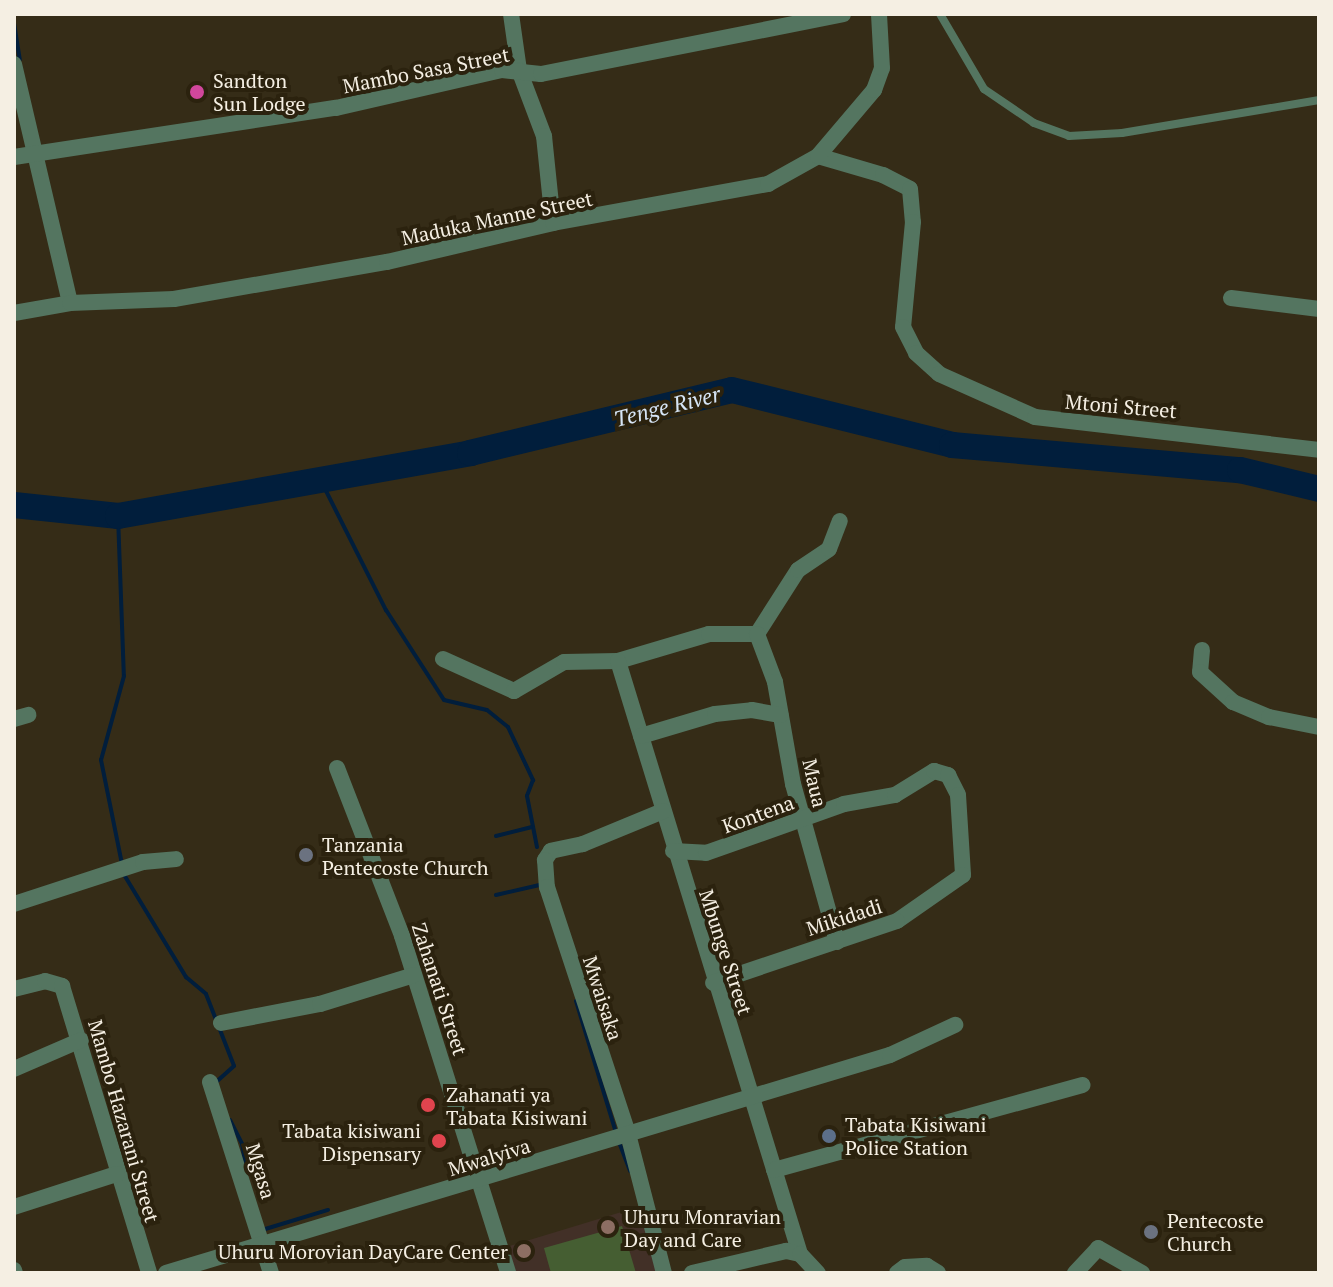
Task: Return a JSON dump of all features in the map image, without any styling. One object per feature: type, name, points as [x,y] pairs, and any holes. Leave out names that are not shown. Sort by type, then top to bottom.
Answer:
[{"type":"street","points":[[511,14],[519,70],[544,136],[553,223]]},
{"type":"street","name":"Mambo Sasa Street","points":[[14,157],[336,108],[519,70],[541,74],[843,14]]},
{"type":"street","name":"Maduka Manne Street","points":[[14,313],[70,303],[174,299],[387,262],[553,223],[768,184],[818,156],[874,90],[882,68],[879,14]]},
{"type":"street","points":[[14,64],[70,303]]},
{"type":"street","name":"Mtoni Street","points":[[818,156],[883,175],[910,189],[913,222],[903,327],[916,353],[939,374],[1035,417],[1319,450]]},
{"type":"street","points":[[1231,298],[1319,309]]},
{"type":"street","points":[[443,659],[516,691],[553,665],[593,657],[618,661],[709,634],[757,634],[798,570],[829,549],[840,521]]},
{"type":"street","name":"Maua","points":[[757,634],[781,715],[803,819],[837,942]]},
{"type":"street","points":[[1202,650],[1200,672],[1233,702],[1269,717],[1319,727]]},
{"type":"street","name":"Mbunge Street","points":[[618,661],[713,983],[755,1097],[800,1254]]},
{"type":"street","points":[[641,736],[715,714],[752,710],[781,715]]},
{"type":"street","name":"Zahanati Street","points":[[337,768],[414,975],[508,1273]]},
{"type":"street","name":"Kontena","points":[[673,851],[706,853],[844,804],[895,795],[929,772],[943,772],[958,795],[965,859]]},
{"type":"street","name":"Mwaisaka","points":[[663,811],[583,844],[551,851],[545,860],[547,887],[573,975],[628,1134],[664,1273]]},
{"type":"street","points":[[14,904],[143,862],[176,859]]},
{"type":"street","name":"Mikidadi","points":[[713,983],[910,914],[963,875],[965,859]]},
{"type":"street","points":[[221,1023],[320,1004],[414,975]]},
{"type":"street","name":"Mambo Hazarani Street","points":[[14,989],[57,983],[81,1040],[117,1174],[149,1273]]},
{"type":"street","name":"Mwalyiva","points":[[166,1273],[480,1181],[890,1055],[955,1025]]},
{"type":"street","points":[[14,1069],[81,1040]]},
{"type":"street","name":"Mgasa","points":[[210,1082],[271,1273]]},
{"type":"street","points":[[774,1170],[1082,1085]]},
{"type":"street","points":[[14,1207],[117,1174]]},
{"type":"street","points":[[1075,1273],[1098,1248],[1142,1273]]},
{"type":"street","points":[[692,1273],[786,1251],[800,1254],[818,1273]]},
{"type":"street","points":[[897,1273],[905,1267],[927,1266],[938,1273]]},
{"type":"lane","points":[[940,14],[984,89],[1052,131],[1095,136],[1319,100]]},
{"type":"shaded area","name":"Uhuru Monravian Day and Care","points":[[638,1207],[658,1271],[514,1273],[506,1247]]},
{"type":"green space","points":[[622,1226],[636,1273],[551,1273],[544,1248]]},
{"type":"waterway","points":[[14,23],[20,60]]},
{"type":"waterway","name":"Tenge River","points":[[14,505],[118,516],[470,453],[732,390],[952,445],[1240,470],[1319,489]]},
{"type":"waterway","points":[[320,479],[386,610],[444,700],[487,710],[508,727],[533,780],[527,796],[537,847]]},
{"type":"waterway","points":[[118,516],[124,676],[101,760],[122,864]]},
{"type":"waterway","points":[[496,836],[531,827]]},
{"type":"waterway","points":[[123,873],[186,977],[206,994],[234,1066],[216,1082]]},
{"type":"waterway","points":[[496,895],[544,884]]},
{"type":"waterway","points":[[576,1001],[615,1129]]},
{"type":"waterway","points":[[230,1120],[242,1144],[247,1172]]},
{"type":"waterway","points":[[619,1142],[630,1171]]},
{"type":"waterway","points":[[262,1230],[328,1210]]},
{"type":"place","name":"Sandton Sun Lodge","points":[[197,92]]},
{"type":"place","name":"Tanzania Pentecoste Church","points":[[306,855]]},
{"type":"place","name":"Zahanati ya Tabata Kisiwani","points":[[428,1105]]},
{"type":"place","name":"Tabata Kisiwani Police Station","points":[[829,1136]]},
{"type":"place","name":"Tabata kisiwani Dispensary","points":[[439,1141]]},
{"type":"place","name":"Uhuru Monravian Day and Care","points":[[608,1227]]},
{"type":"place","name":"Pentecoste Church","points":[[1151,1232]]},
{"type":"place","name":"Uhuru Morovian DayCare Center","points":[[524,1251]]}]
